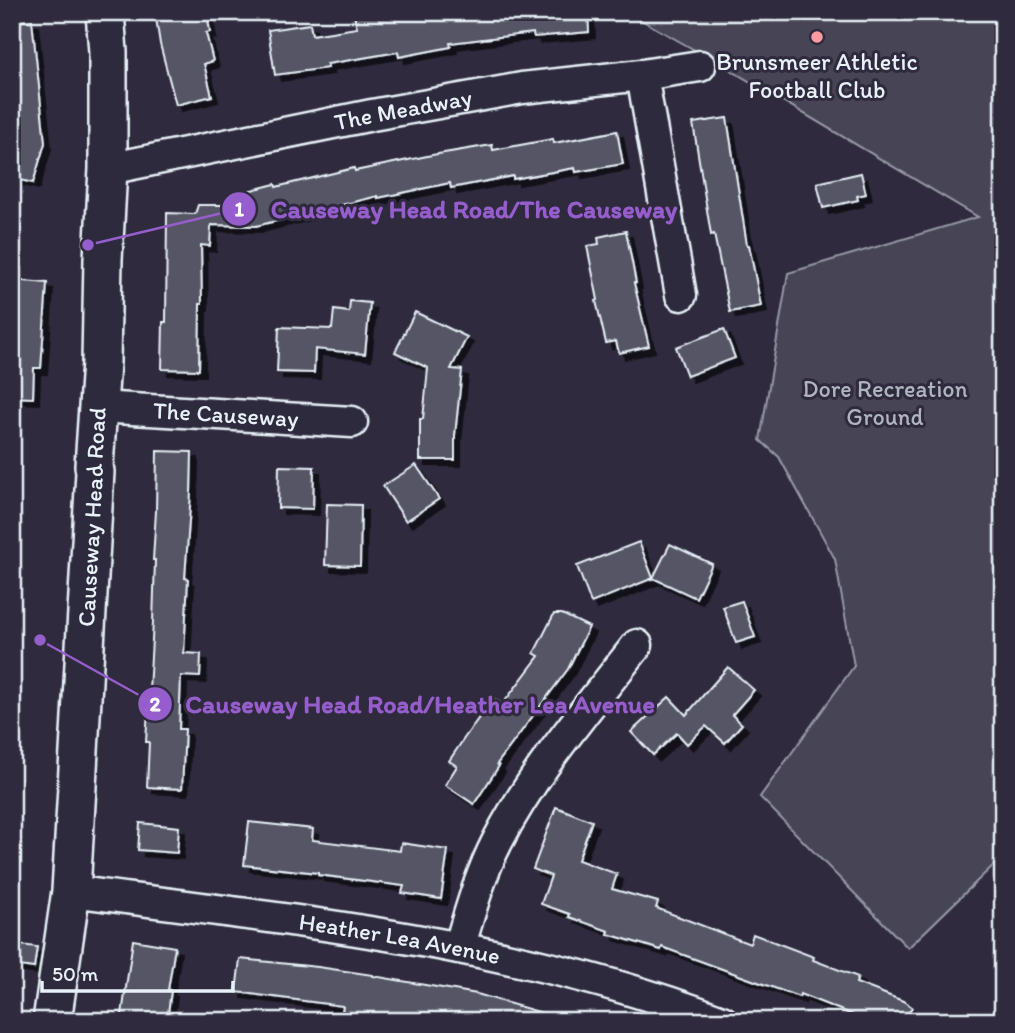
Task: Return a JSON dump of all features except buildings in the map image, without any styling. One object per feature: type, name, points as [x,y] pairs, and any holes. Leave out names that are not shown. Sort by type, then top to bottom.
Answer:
[{"type":"street","name":"Causeway Head Road","points":[[52,1021],[71,891],[101,362],[108,169],[108,52],[104,12]]},
{"type":"street","name":"The Meadway","points":[[108,169],[372,114],[522,89],[700,66]]},
{"type":"street","points":[[642,75],[681,295]]},
{"type":"street","name":"The Causeway","points":[[98,407],[352,422]]},
{"type":"street","points":[[459,948],[495,844],[523,795],[637,645]]},
{"type":"street","name":"Heather Lea Avenue","points":[[71,891],[337,926],[459,948],[598,981],[722,1021]]},
{"type":"green space","name":"Dore Recreation Ground","points":[[627,12],[1003,12],[1003,856],[908,948],[760,797],[854,666],[835,559],[779,457],[760,440],[788,273],[978,217]]},
{"type":"place","name":"Brunsmeer Athletic Football Club","points":[[817,37]]},
{"type":"place","name":"Causeway Head Road/The Causeway","points":[[88,245]]},
{"type":"place","name":"Causeway Head Road/Heather Lea Avenue","points":[[40,640]]}]
